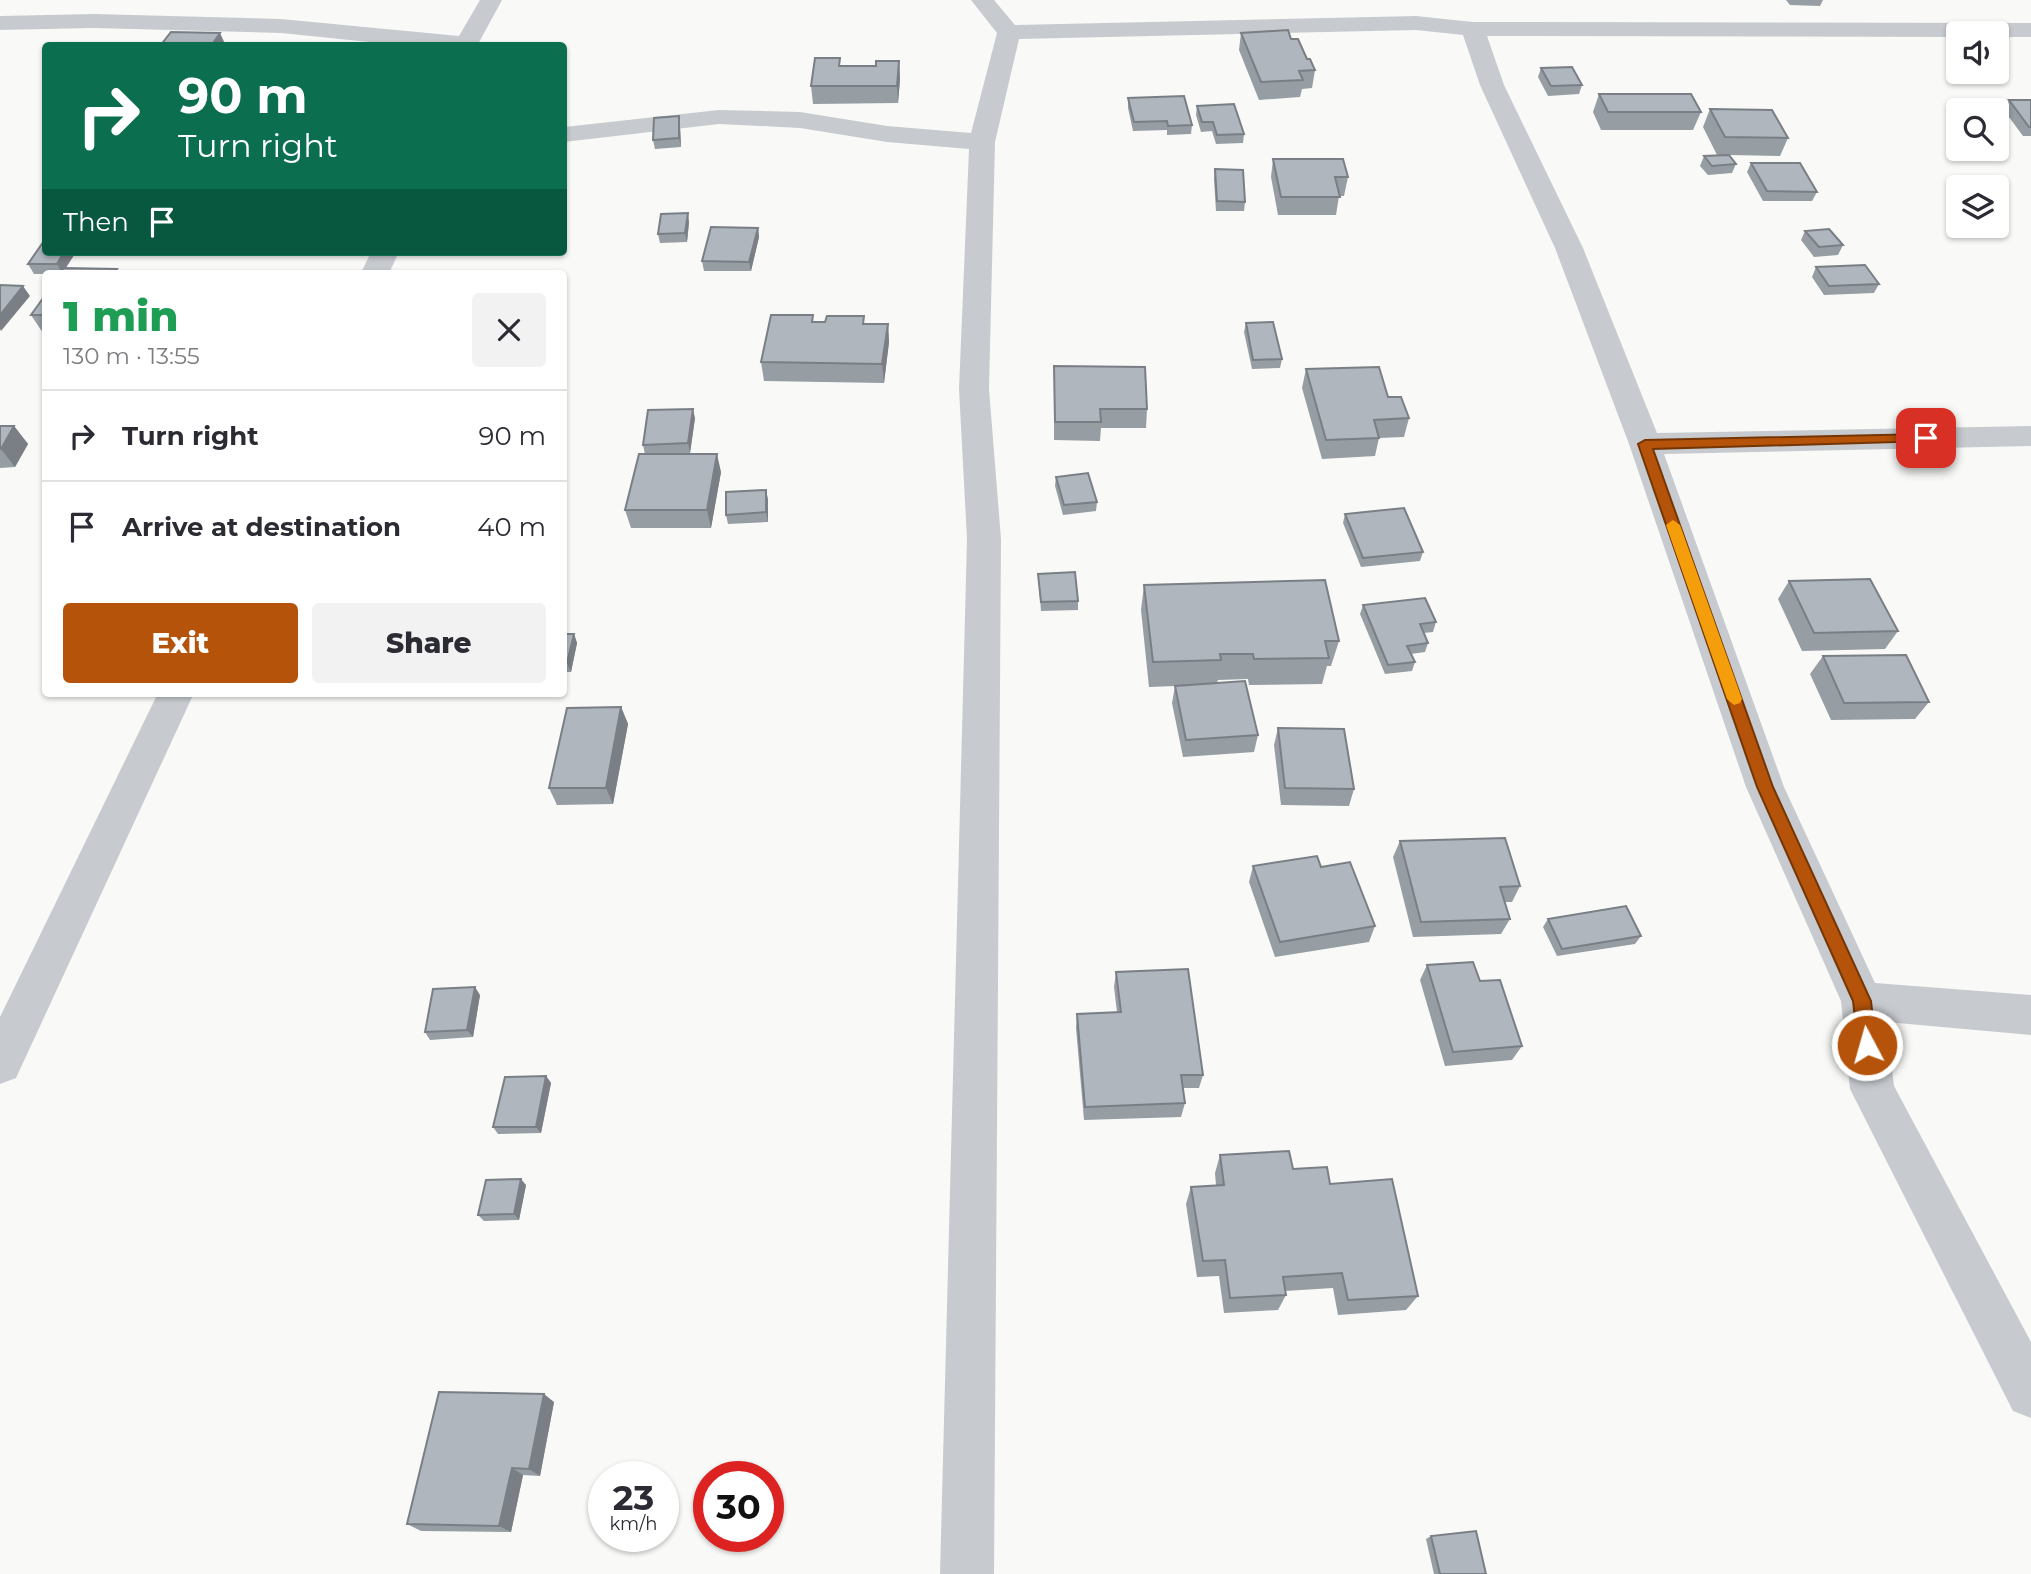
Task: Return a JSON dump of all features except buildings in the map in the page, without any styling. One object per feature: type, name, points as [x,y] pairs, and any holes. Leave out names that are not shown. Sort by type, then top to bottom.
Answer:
[{"type":"street","points":[[468,42],[491,0]]},
{"type":"street","points":[[982,0],[1009,32]]},
{"type":"street","points":[[4,27],[94,21],[281,26],[437,42]]},
{"type":"street","points":[[1009,32],[1416,23],[1474,29],[2031,30]]},
{"type":"street","points":[[1474,29],[1492,85],[1569,248],[1645,444],[1765,787],[1862,1001],[1872,1090],[2031,1393]]},
{"type":"street","points":[[967,1574],[984,539],[974,389],[982,142],[1009,32]]},
{"type":"street","points":[[567,134],[719,117],[800,120],[887,134],[982,142]]},
{"type":"street","points":[[1645,444],[2031,436]]},
{"type":"street","points":[[0,1064],[174,697]]},
{"type":"street","points":[[1862,1001],[2031,1015]]},
{"type":"slow traffic","points":[[1673,525],[1734,699]]},
{"type":"route","points":[[1867,1045],[1862,1001],[1765,787],[1645,444],[1926,438]]}]
